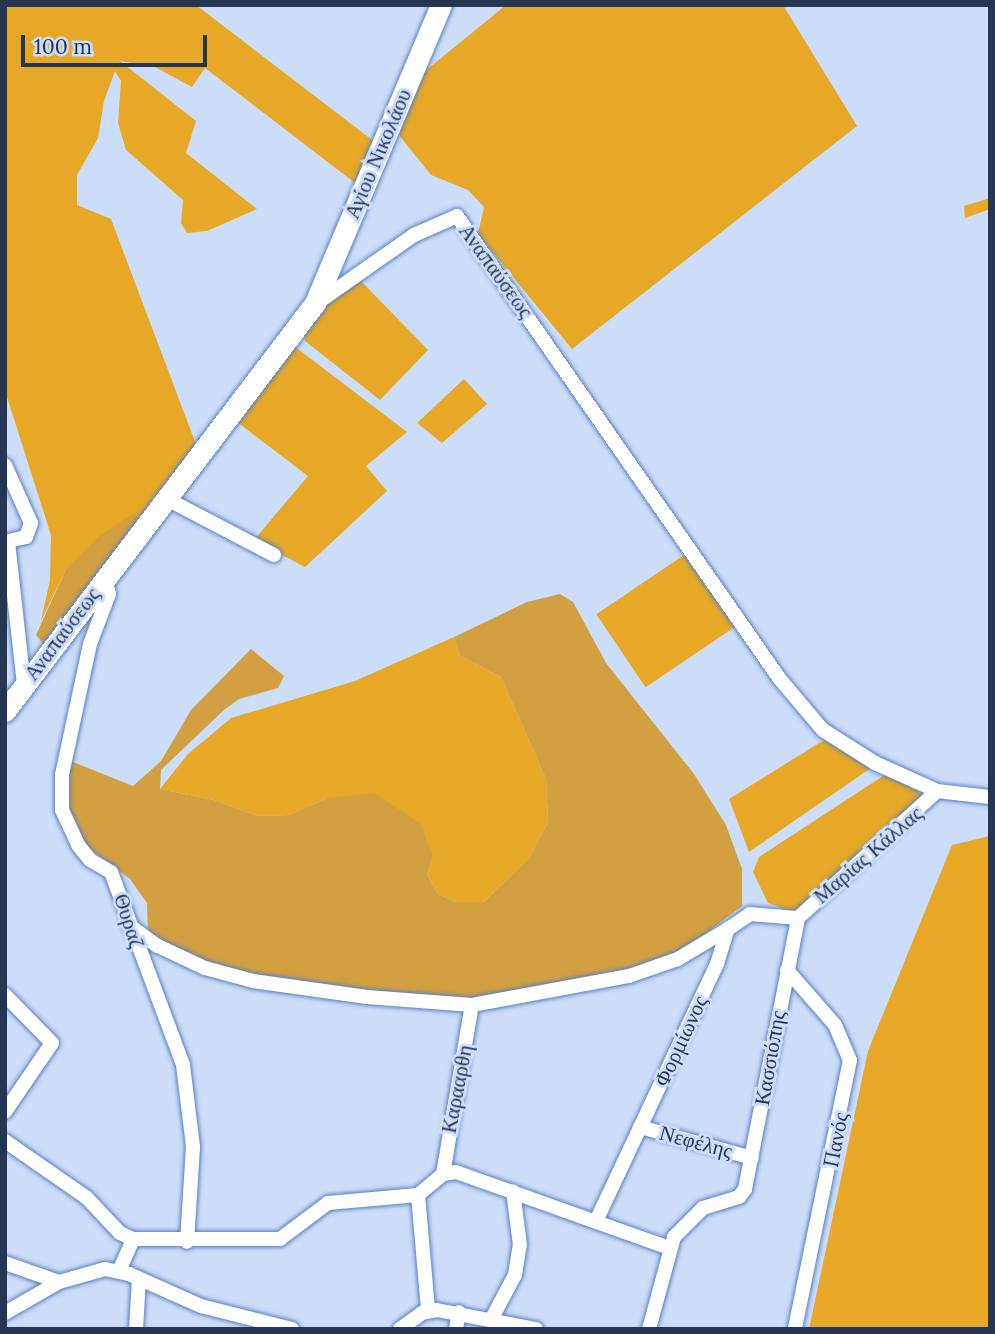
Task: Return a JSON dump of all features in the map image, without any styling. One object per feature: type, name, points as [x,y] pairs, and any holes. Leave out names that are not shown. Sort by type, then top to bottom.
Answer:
[{"type":"street","name":"Αγίου Νικολάου","points":[[316,303],[441,5]]},
{"type":"street","name":"Αναπαύσεως","points":[[6,709],[316,303],[414,235],[457,216],[779,678],[822,730],[875,763],[937,791],[990,797]]},
{"type":"street","points":[[5,465],[32,523],[26,537],[6,542],[24,684]]},
{"type":"street","points":[[165,498],[274,555]]},
{"type":"street","name":"Θυραζ","points":[[105,578],[108,594],[90,644],[61,794],[70,831],[90,860],[111,872],[175,1041],[189,1091],[192,1147],[187,1242]]},
{"type":"street","name":"Μαρίας Κάλλας","points":[[798,918],[937,791]]},
{"type":"street","points":[[130,926],[158,946],[205,968],[253,981],[379,998],[472,1005],[629,976],[678,959],[750,914],[798,918]]},
{"type":"street","name":"Κασσιόπης","points":[[669,1248],[681,1228],[703,1208],[739,1197],[752,1158],[798,918]]},
{"type":"street","name":"Φορμίωνος","points":[[597,1219],[717,964],[728,929]]},
{"type":"street","name":"Πανός","points":[[787,970],[835,1026],[850,1059],[813,1256],[795,1329]]},
{"type":"street","points":[[5,995],[52,1039],[5,1112]]},
{"type":"street","name":"Καρααρθη","points":[[443,1174],[472,1005]]},
{"type":"street","name":"Νεφέλης","points":[[640,1127],[752,1158]]},
{"type":"street","points":[[5,1141],[87,1198],[120,1233],[133,1239],[187,1242],[280,1239],[291,1235],[310,1213],[328,1203],[418,1195],[443,1174],[456,1172],[597,1219],[669,1248],[649,1329]]},
{"type":"street","points":[[492,1318],[515,1275],[518,1255],[513,1191]]},
{"type":"street","points":[[418,1195],[428,1310]]},
{"type":"street","points":[[119,1271],[133,1239]]},
{"type":"street","points":[[5,1263],[59,1282]]},
{"type":"street","points":[[5,1313],[59,1282],[96,1269],[119,1271],[201,1306],[292,1329]]},
{"type":"street","points":[[136,1329],[139,1279]]},
{"type":"street","points":[[400,1329],[428,1310],[459,1312],[536,1329]]},
{"type":"street","points":[[456,1329],[459,1312]]},
{"type":"shaded area","points":[[5,5],[196,5],[376,143],[359,186],[205,68],[192,87],[155,67],[120,61],[196,121],[186,153],[257,209],[207,231],[187,233],[181,223],[183,200],[126,150],[118,123],[121,81],[115,71],[104,101],[98,138],[77,175],[77,205],[111,219],[197,447],[141,522],[134,514],[66,569],[41,621],[50,580],[51,535],[5,391]]},
{"type":"shaded area","points":[[506,5],[783,5],[857,126],[572,349],[478,234],[484,207],[468,190],[431,175],[399,135],[424,72]]},
{"type":"shaded area","points":[[990,198],[990,209],[965,218],[964,206]]},
{"type":"shaded area","points":[[358,278],[428,350],[380,400],[305,341],[304,333],[317,309]]},
{"type":"shaded area","points":[[294,346],[407,432],[366,466],[387,491],[305,567],[254,540],[308,476],[237,422]]},
{"type":"shaded area","points":[[464,379],[487,404],[442,443],[417,423]]},
{"type":"shaded area","points":[[134,513],[141,522],[46,647],[36,635],[66,569],[98,537]]},
{"type":"shaded area","points":[[690,551],[739,624],[646,687],[596,614]]},
{"type":"shaded area","points":[[560,594],[573,602],[606,663],[694,774],[726,825],[742,869],[742,906],[678,954],[603,977],[492,999],[432,999],[280,981],[206,964],[148,934],[147,903],[130,879],[88,847],[69,815],[68,760],[133,786],[161,761],[191,710],[251,649],[284,676],[278,688],[239,699],[224,710],[161,770],[160,789],[214,800],[258,816],[289,815],[327,798],[374,793],[420,823],[433,856],[427,875],[438,894],[456,902],[484,902],[529,858],[548,822],[546,779],[501,677],[460,656],[454,637],[527,602]]},
{"type":"shaded area","points":[[454,637],[460,656],[501,677],[546,779],[548,822],[529,858],[484,902],[456,902],[438,894],[427,875],[433,856],[327,798],[289,815],[258,816],[214,800],[160,789],[188,754],[231,718],[355,681]]},
{"type":"shaded area","points":[[824,740],[871,768],[749,852],[729,799]]},
{"type":"shaded area","points":[[886,774],[918,791],[924,799],[804,906],[793,912],[768,903],[753,872],[759,857]]},
{"type":"shaded area","points":[[990,836],[990,1329],[809,1329],[868,1051],[952,845]]}]
